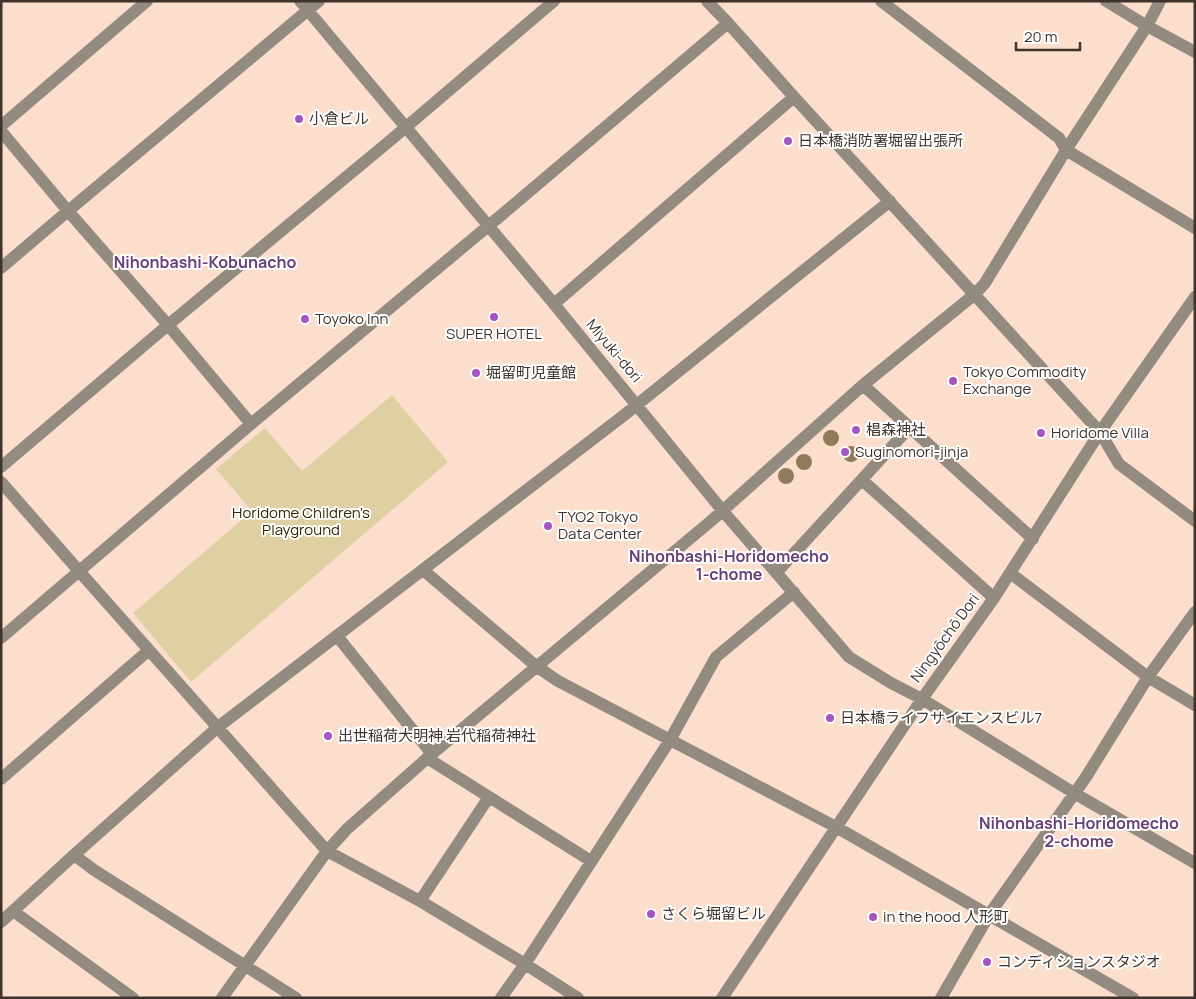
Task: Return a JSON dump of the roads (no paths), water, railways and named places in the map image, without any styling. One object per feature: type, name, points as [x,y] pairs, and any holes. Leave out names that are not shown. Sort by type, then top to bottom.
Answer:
[{"type":"street","points":[[1,126],[147,1]]},
{"type":"street","points":[[1,268],[304,6],[319,1]]},
{"type":"street","points":[[1,467],[554,1]]},
{"type":"street","points":[[707,1],[1100,432],[1119,464],[1195,521]]},
{"type":"street","points":[[881,1],[1059,138],[1066,150],[1195,228]]},
{"type":"street","points":[[1106,1],[1195,52]]},
{"type":"street","points":[[222,998],[327,851],[347,829],[536,666],[711,521],[863,385],[975,294],[985,283],[1066,150],[1147,26],[1160,1]]},
{"type":"street","name":"Miyuki-dori","points":[[304,6],[554,304],[722,510],[849,657],[891,683],[922,699],[1074,793],[1195,863]]},
{"type":"street","points":[[1,638],[251,424],[728,23]]},
{"type":"street","points":[[554,304],[794,97]]},
{"type":"street","points":[[1,131],[251,424]]},
{"type":"street","points":[[1,922],[218,727],[623,416],[890,201]]},
{"type":"street","name":"Ningyōchō Dori","points":[[722,998],[922,699],[994,598],[1100,432],[1195,297]]},
{"type":"street","points":[[863,385],[1033,539]]},
{"type":"street","points":[[776,573],[910,427]]},
{"type":"street","points":[[862,480],[994,598]]},
{"type":"street","points":[[1,482],[327,851],[420,901],[578,998]]},
{"type":"street","points":[[423,570],[536,666],[558,681],[836,827],[1134,998]]},
{"type":"street","points":[[1010,573],[1148,677],[1195,705]]},
{"type":"street","points":[[501,998],[670,740],[716,657],[794,592]]},
{"type":"street","points":[[941,998],[990,915],[1086,777],[1148,677],[1195,612]]},
{"type":"street","points":[[337,636],[430,756],[488,797],[591,861]]},
{"type":"street","points":[[1,779],[148,650]]},
{"type":"street","points":[[420,901],[488,797]]},
{"type":"street","points":[[74,855],[94,870],[296,998]]},
{"type":"street","points":[[13,911],[132,998]]},
{"type":"place","name":"小倉ビル","points":[[299,119]]},
{"type":"place","name":"日本橋消防署堀留出張所","points":[[788,141]]},
{"type":"place","name":"SUPER HOTEL","points":[[494,317]]},
{"type":"place","name":"Toyoko Inn","points":[[305,319]]},
{"type":"place","name":"堀留町児童館","points":[[476,373]]},
{"type":"place","name":"Tokyo Commodity Exchange","points":[[953,381]]},
{"type":"place","name":"椙森神社","points":[[856,430]]},
{"type":"place","name":"Horidome Villa","points":[[1041,433]]},
{"type":"place","name":"Suginomori-jinja","points":[[845,452]]},
{"type":"place","name":"TYO2 Tokyo Data Center","points":[[548,526]]},
{"type":"place","name":"日本橋ライフサイエンスビル7","points":[[830,718]]},
{"type":"place","name":"出世稲荷大明神 岩代稲荷神社","points":[[328,736]]},
{"type":"place","name":"さくら堀留ビル","points":[[651,914]]},
{"type":"place","name":"in the hood 人形町","points":[[873,917]]},
{"type":"place","name":"コンディションスタジオ","points":[[987,962]]},
{"type":"district","name":"Nihonbashi-Kobunacho","points":[[205,262]]},
{"type":"district","name":"Nihonbashi-Horidomecho 1-chome","points":[[729,565]]},
{"type":"district","name":"Nihonbashi-Horidomecho 2-chome","points":[[1079,832]]},
{"type":"park label","name":"Horidome Children's Playground","points":[[301,522]]}]
